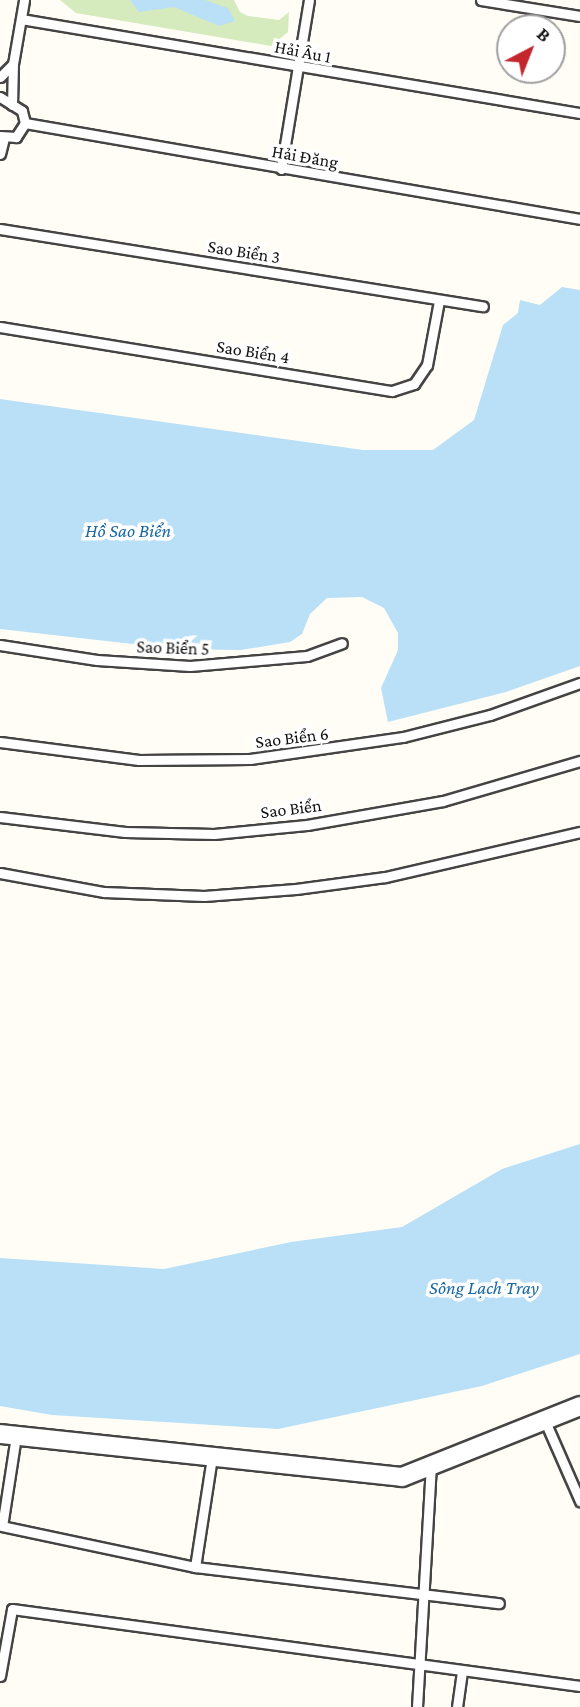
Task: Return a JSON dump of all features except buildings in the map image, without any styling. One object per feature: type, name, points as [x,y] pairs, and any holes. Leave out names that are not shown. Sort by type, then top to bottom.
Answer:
[{"type":"street","points":[[8,1435],[402,1477],[580,1406]]},
{"type":"lane","points":[[12,105],[13,64],[24,0]]},
{"type":"lane","points":[[282,169],[309,0]]},
{"type":"lane","points":[[481,0],[580,16]]},
{"type":"lane","name":"Hải Âu 1","points":[[21,19],[297,68],[580,113]]},
{"type":"lane","points":[[0,77],[13,64]]},
{"type":"lane","points":[[0,97],[22,111],[25,122],[16,136],[2,137],[0,154]]},
{"type":"lane","points":[[0,107],[12,105]]},
{"type":"lane","name":"Hải Đăng","points":[[25,122],[580,219]]},
{"type":"lane","name":"Sao Biển 3","points":[[0,229],[483,306]]},
{"type":"lane","name":"Sao Biển 4","points":[[0,327],[392,391],[414,384],[427,365],[439,301]]},
{"type":"lane","name":"Sao Biển 5","points":[[0,645],[97,660],[190,666],[307,656],[342,643]]},
{"type":"lane","name":"Sao Biển 6","points":[[0,742],[139,760],[250,760],[403,737],[490,715],[580,683]]},
{"type":"lane","name":"Sao Biển","points":[[0,817],[125,832],[254,830],[443,801],[580,761]]},
{"type":"lane","points":[[0,873],[104,892],[204,896],[296,889],[385,877],[580,832]]},
{"type":"lane","points":[[544,1419],[580,1501]]},
{"type":"lane","points":[[8,1435],[2,1526],[195,1567],[499,1603]]},
{"type":"lane","points":[[195,1567],[212,1457]]},
{"type":"lane","points":[[417,1707],[422,1665],[431,1465]]},
{"type":"lane","points":[[0,1676],[12,1609],[580,1686]]},
{"type":"lane","points":[[457,1707],[462,1671]]},
{"type":"green space","points":[[60,0],[234,0],[240,12],[248,16],[279,20],[289,12],[288,32],[271,46],[76,13]]},
{"type":"water","points":[[130,0],[205,0],[228,8],[235,21],[219,26],[174,7],[139,12]]},
{"type":"water","name":"Hồ Sao Biển","points":[[562,287],[580,290],[580,666],[506,692],[388,722],[381,688],[398,650],[398,633],[384,608],[362,597],[327,598],[310,614],[302,634],[290,642],[241,650],[177,649],[0,629],[0,399],[363,450],[433,450],[474,420],[503,325],[518,313],[520,300],[540,305]]},
{"type":"water","name":"Sông Lạch Tray","points":[[580,1144],[580,1354],[482,1386],[278,1429],[52,1415],[0,1406],[0,1258],[164,1269],[291,1242],[402,1227],[502,1169]]}]
